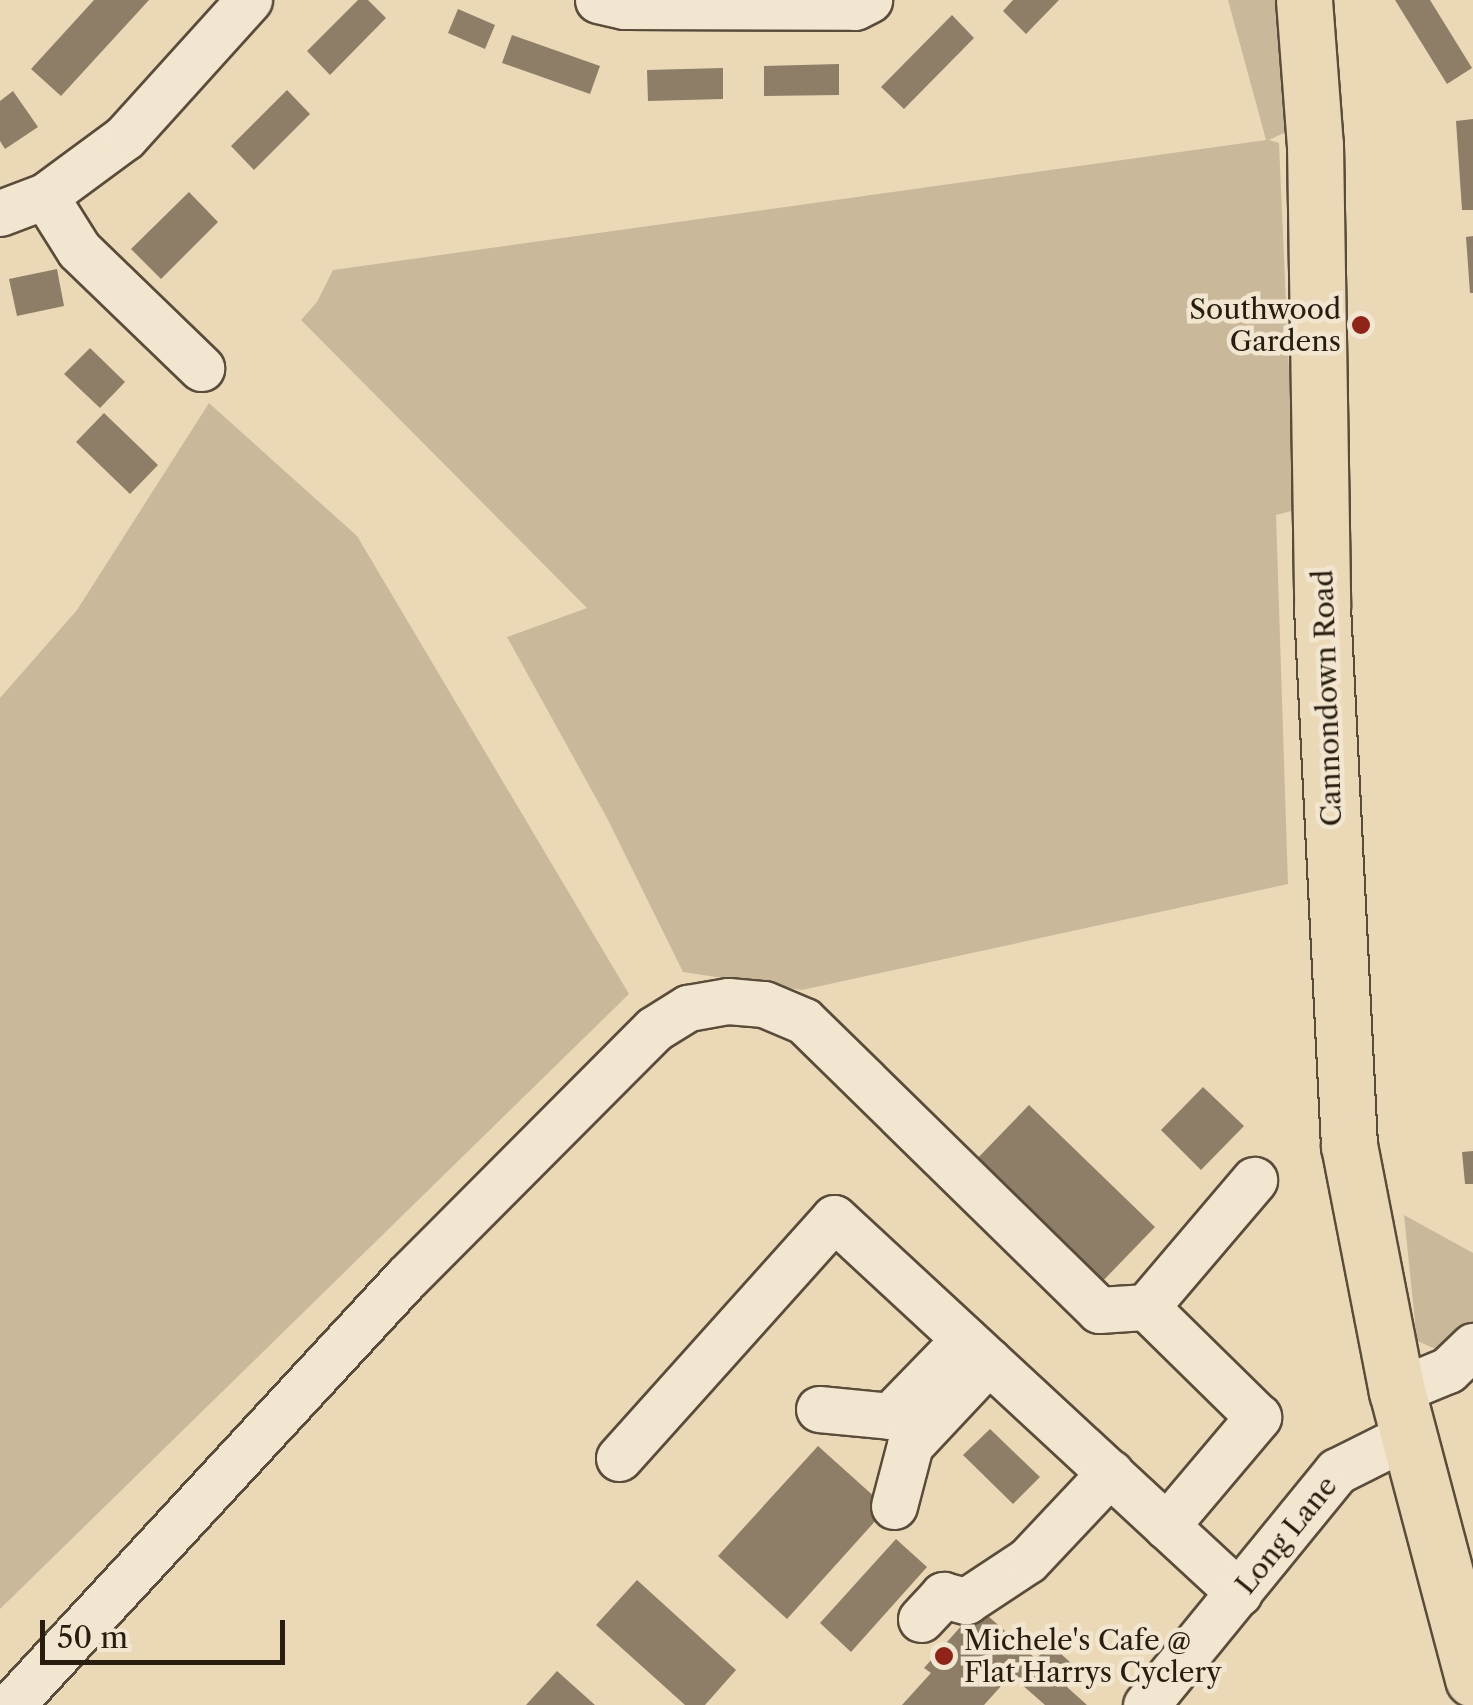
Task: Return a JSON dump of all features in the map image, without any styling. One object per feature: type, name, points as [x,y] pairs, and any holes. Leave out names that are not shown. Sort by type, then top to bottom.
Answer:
[{"type":"main road","name":"Cannondown Road","points":[[1304,0],[1315,145],[1322,606],[1349,1145],[1402,1414],[1473,1679]]},
{"type":"street","points":[[0,213],[45,196],[125,137],[248,0]]},
{"type":"street","points":[[598,0],[624,6],[798,7],[855,7],[870,0]]},
{"type":"street","points":[[45,196],[79,250],[201,368]]},
{"type":"street","points":[[11,1705],[406,1278],[654,1030],[688,1008],[728,1001],[764,1004],[804,1021],[1098,1310],[1146,1307],[1254,1180]]},
{"type":"street","points":[[619,1458],[834,1218],[1239,1593]]},
{"type":"street","points":[[1146,1307],[1258,1417],[1166,1526]]},
{"type":"street","name":"Long Lane","points":[[1146,1705],[1337,1471],[1473,1346]]},
{"type":"street","points":[[820,1408],[890,1416],[977,1350]]},
{"type":"street","points":[[894,1506],[910,1445],[977,1350]]},
{"type":"street","points":[[921,1620],[943,1595],[966,1601],[1028,1560],[1110,1473]]},
{"type":"shaded area","points":[[1228,0],[1278,0],[1288,131],[1269,140],[1279,143],[1295,510],[1276,515],[1288,884],[802,990],[683,972],[607,818],[507,637],[587,608],[301,320],[317,302],[333,270],[1266,140]]},
{"type":"shaded area","points":[[209,403],[357,536],[629,994],[0,1609],[0,698],[77,610]]},
{"type":"shaded area","points":[[1404,1215],[1473,1253],[1473,1325],[1438,1350],[1417,1341]]},
{"type":"building","points":[[94,0],[149,0],[61,96],[31,69]]},
{"type":"building","points":[[358,0],[368,0],[386,18],[330,75],[307,51]]},
{"type":"building","points":[[1013,0],[1059,0],[1026,34],[1003,11]]},
{"type":"building","points":[[1395,0],[1430,0],[1472,68],[1447,84]]},
{"type":"building","points":[[458,9],[495,25],[485,49],[448,33]]},
{"type":"building","points":[[952,15],[974,38],[904,109],[881,87]]},
{"type":"building","points":[[512,35],[600,66],[590,94],[502,63]]},
{"type":"building","points":[[839,64],[839,95],[764,96],[764,66]]},
{"type":"building","points":[[723,68],[723,99],[648,101],[647,70]]},
{"type":"building","points":[[287,90],[310,114],[254,170],[231,146]]},
{"type":"building","points":[[13,91],[38,127],[5,149],[0,141],[0,101]]},
{"type":"building","points":[[1473,119],[1473,210],[1462,210],[1456,121]]},
{"type":"building","points":[[189,192],[218,222],[161,279],[131,249]]},
{"type":"building","points":[[1473,236],[1473,293],[1470,293],[1466,237]]},
{"type":"building","points":[[57,269],[64,306],[17,316],[9,279]]},
{"type":"building","points":[[90,348],[125,382],[100,408],[64,374]]},
{"type":"building","points":[[104,413],[158,465],[130,494],[76,442]]},
{"type":"building","points":[[1203,1087],[1244,1126],[1201,1170],[1161,1130]]},
{"type":"building","points":[[1029,1105],[1155,1227],[1097,1287],[971,1165]]},
{"type":"building","points":[[1473,1151],[1473,1184],[1465,1184],[1462,1152]]},
{"type":"building","points":[[990,1429],[1040,1477],[1013,1504],[963,1455]]},
{"type":"building","points":[[818,1446],[887,1508],[787,1619],[718,1556]]},
{"type":"building","points":[[896,1539],[927,1567],[851,1652],[820,1623]]},
{"type":"building","points":[[637,1580],[736,1670],[705,1705],[685,1705],[596,1625]]},
{"type":"building","points":[[978,1607],[1036,1659],[1050,1644],[1081,1672],[1067,1687],[1087,1705],[1045,1705],[1011,1675],[984,1705],[902,1705],[931,1673],[924,1668]]},
{"type":"building","points":[[557,1671],[595,1705],[526,1705]]},
{"type":"place","name":"Southwood Gardens","points":[[1361,325]]},
{"type":"place","name":"Michele's Cafe @ Flat Harrys Cyclery","points":[[944,1656]]}]
